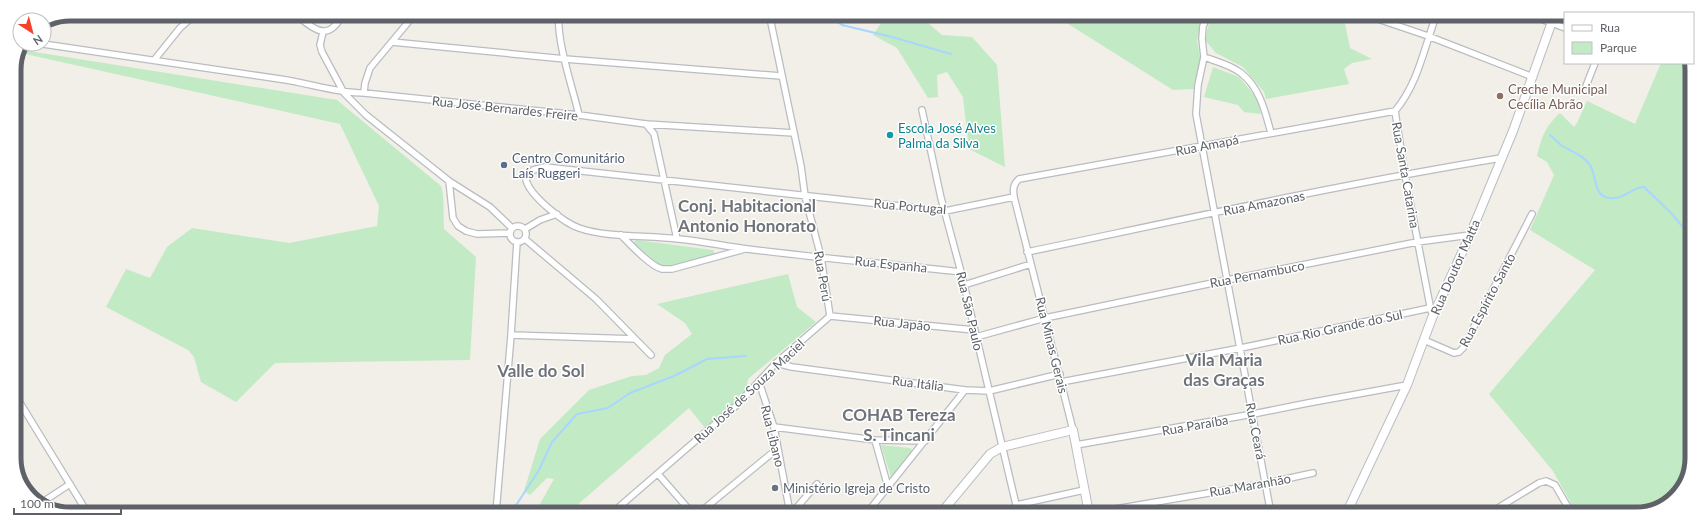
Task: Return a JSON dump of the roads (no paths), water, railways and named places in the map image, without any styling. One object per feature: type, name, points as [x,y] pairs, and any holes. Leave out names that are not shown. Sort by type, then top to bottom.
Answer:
[{"type":"street","points":[[155,59],[180,28],[188,21]]},
{"type":"street","points":[[306,21],[319,30],[326,31]]},
{"type":"street","points":[[337,21],[326,31],[320,45],[322,52],[344,93],[366,115],[449,181],[490,207],[511,231],[511,239],[516,242],[522,242],[525,239]]},
{"type":"street","points":[[364,94],[366,79],[370,68],[409,21]]},
{"type":"street","points":[[559,21],[565,58],[579,115]]},
{"type":"street","name":"Rua Perú","points":[[770,21],[801,166],[805,196],[821,257],[830,316]]},
{"type":"street","name":"Rua Ceará","points":[[1205,21],[1203,26],[1202,39],[1204,57],[1198,85],[1196,114],[1267,483],[1270,507]]},
{"type":"street","points":[[1384,21],[1428,36],[1533,77]]},
{"type":"street","name":"Rua Santa Catarina","points":[[1432,318],[1405,175],[1395,111],[1407,96],[1413,83],[1434,21]]},
{"type":"street","name":"Rua Doutor Matta","points":[[1349,507],[1408,385],[1432,318],[1470,235],[1501,158],[1533,77],[1552,21]]},
{"type":"street","points":[[1556,21],[1564,27]]},
{"type":"street","points":[[392,42],[782,76]]},
{"type":"street","name":"Rua José Bernardes Freire","points":[[52,45],[155,59],[302,82],[344,93],[579,115],[646,124],[794,133]]},
{"type":"street","points":[[1204,57],[1240,72],[1254,86],[1263,103],[1271,133]]},
{"type":"street","points":[[1586,86],[1595,64]]},
{"type":"street","name":"Rua São Paulo","points":[[922,110],[1016,505]]},
{"type":"street","name":"Rua Amapá","points":[[1019,179],[1395,111]]},
{"type":"street","points":[[646,124],[654,134],[677,239]]},
{"type":"street","name":"Rua Amazonas","points":[[1027,252],[1214,212],[1501,158]]},
{"type":"street","name":"Rua Portugal","points":[[532,170],[539,167],[546,167],[945,211],[1014,197]]},
{"type":"street","name":"Rua Espanha","points":[[532,170],[526,180],[528,186],[534,194],[557,214],[578,228],[595,232],[621,235],[677,239],[747,249],[961,272]]},
{"type":"street","name":"Rua Minas Gerais","points":[[1019,179],[1016,181],[1013,189],[1014,197],[1027,252],[1060,374],[1084,490],[1089,507]]},
{"type":"street","points":[[449,181],[452,218],[458,226],[466,231],[477,234],[511,231],[520,226],[525,229]]},
{"type":"street","points":[[525,229],[540,220],[557,214]]},
{"type":"street","name":"Rua Espírito Santo","points":[[1424,340],[1454,353],[1459,352],[1463,348],[1532,214]]},
{"type":"street","points":[[525,229],[525,239]]},
{"type":"street","points":[[621,235],[640,253],[662,269],[692,264],[747,249]]},
{"type":"street","name":"Rua Pernambuco","points":[[1045,318],[1418,242],[1470,235]]},
{"type":"street","points":[[525,239],[596,299],[651,356]]},
{"type":"street","points":[[497,507],[511,335],[516,242]]},
{"type":"street","points":[[964,285],[1031,264]]},
{"type":"street","name":"Rua Rio Grande do Sul","points":[[1061,382],[1241,348],[1430,308]]},
{"type":"street","name":"Rua Japão","points":[[830,316],[974,330]]},
{"type":"street","name":"Rua José de Souza Maciel","points":[[619,507],[738,404],[776,363],[830,316]]},
{"type":"street","points":[[976,337],[1045,318]]},
{"type":"street","points":[[511,335],[635,339]]},
{"type":"street","name":"Rua Itália","points":[[776,363],[792,367],[965,390],[989,391],[1060,374]]},
{"type":"street","name":"Rua Líbano","points":[[759,382],[774,427],[777,449],[790,507]]},
{"type":"street","name":"Rua Paraíba","points":[[1076,446],[1408,385]]},
{"type":"street","points":[[872,507],[965,390]]},
{"type":"street","points":[[21,404],[84,507]]},
{"type":"street","points":[[774,427],[875,440],[925,441]]},
{"type":"street","points":[[946,507],[990,454],[1002,447],[1072,430]]},
{"type":"street","points":[[875,440],[888,487]]},
{"type":"street","points":[[706,507],[777,449]]},
{"type":"street","name":"Rua Maranhão","points":[[1126,507],[1267,483],[1313,473]]},
{"type":"street","points":[[658,474],[687,507]]},
{"type":"street","points":[[1500,507],[1539,483],[1546,481],[1555,486],[1568,507]]},
{"type":"street","points":[[45,500],[70,484]]},
{"type":"street","points":[[796,507],[817,484]]},
{"type":"street","points":[[1016,505],[1084,490]]},
{"type":"waterway","points":[[836,21],[842,25],[892,37],[951,54]]},
{"type":"waterway","points":[[1550,135],[1561,145],[1585,159],[1591,167],[1599,191],[1605,197],[1620,197],[1636,189],[1644,187],[1672,214],[1685,230]]},
{"type":"waterway","points":[[515,507],[539,470],[552,442],[577,414],[608,408],[630,393],[674,376],[707,359],[746,356]]},
{"type":"place","name":"Creche Municipal Cecília Abrão","points":[[1500,96]]},
{"type":"place","name":"Escola José Alves Palma da Silva","points":[[890,135]]},
{"type":"place","name":"Centro Comunitário Laís Ruggeri","points":[[504,165]]},
{"type":"place","name":"Ministério Igreja de Cristo","points":[[775,488]]},
{"type":"district","name":"Conj. Habitacional Antonio Honorato","points":[[747,216]]},
{"type":"district","name":"Vila Maria das Graças","points":[[1224,370]]},
{"type":"district","name":"Valle do Sol","points":[[541,371]]},
{"type":"district","name":"COHAB Tereza S. Tincani","points":[[899,425]]}]
